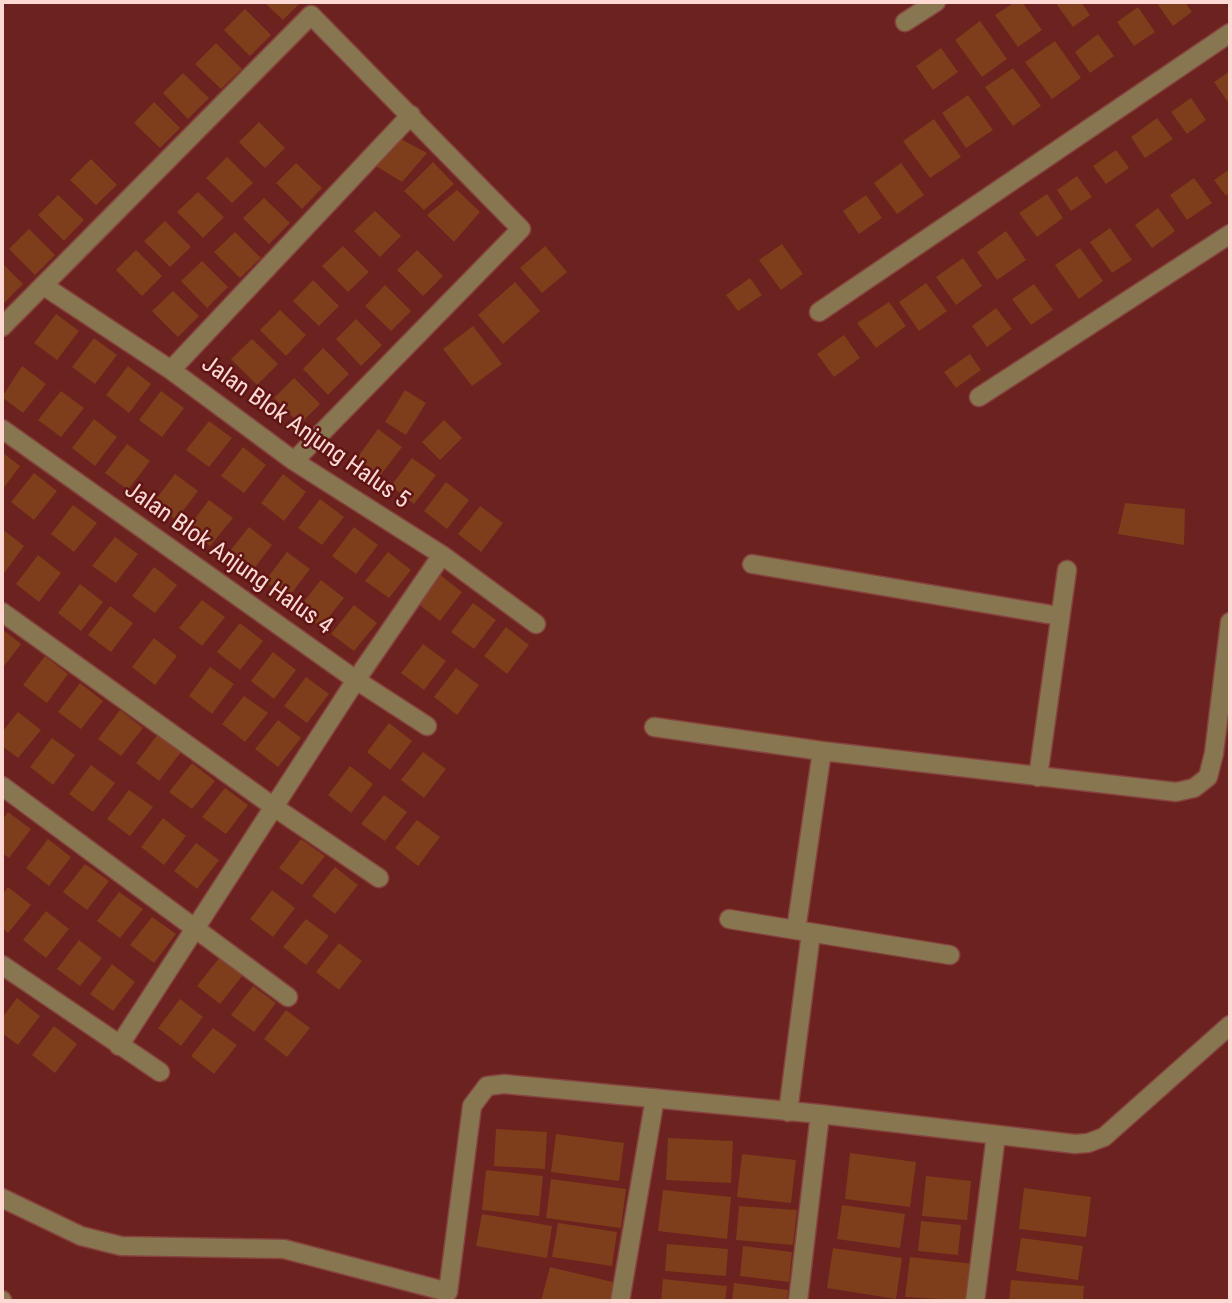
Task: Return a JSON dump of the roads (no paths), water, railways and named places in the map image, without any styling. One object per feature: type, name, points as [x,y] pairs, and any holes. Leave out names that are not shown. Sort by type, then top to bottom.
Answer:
[{"type":"street","points":[[905,22],[936,2]]},
{"type":"street","points":[[2,327],[311,15],[522,229],[294,461]]},
{"type":"street","points":[[819,312],[1230,33]]},
{"type":"street","points":[[171,370],[411,115]]},
{"type":"street","points":[[979,397],[1230,234]]},
{"type":"street","name":"Jalan Blok Anjung Halus 5","points":[[44,286],[171,370],[294,461],[442,555],[536,624]]},
{"type":"street","name":"Jalan Blok Anjung Halus 4","points":[[2,429],[356,680],[427,726]]},
{"type":"street","points":[[119,1046],[356,680],[442,555]]},
{"type":"street","points":[[752,564],[1059,616]]},
{"type":"street","points":[[1038,777],[1067,570]]},
{"type":"street","points":[[2,612],[274,807],[379,878]]},
{"type":"street","points":[[654,727],[822,751],[1176,792],[1194,788],[1208,777],[1214,753],[1230,622]]},
{"type":"street","points":[[788,1112],[822,751]]},
{"type":"street","points":[[2,786],[288,997]]},
{"type":"street","points":[[729,919],[950,956]]},
{"type":"street","points":[[2,965],[160,1072]]},
{"type":"street","points":[[2,1198],[81,1236],[121,1246],[284,1250],[448,1292],[472,1107],[487,1086],[504,1084],[820,1114],[1075,1144],[1104,1137],[1230,1025]]},
{"type":"street","points":[[620,1301],[655,1098]]},
{"type":"street","points":[[798,1301],[820,1114]]},
{"type":"street","points":[[975,1301],[996,1135]]}]
